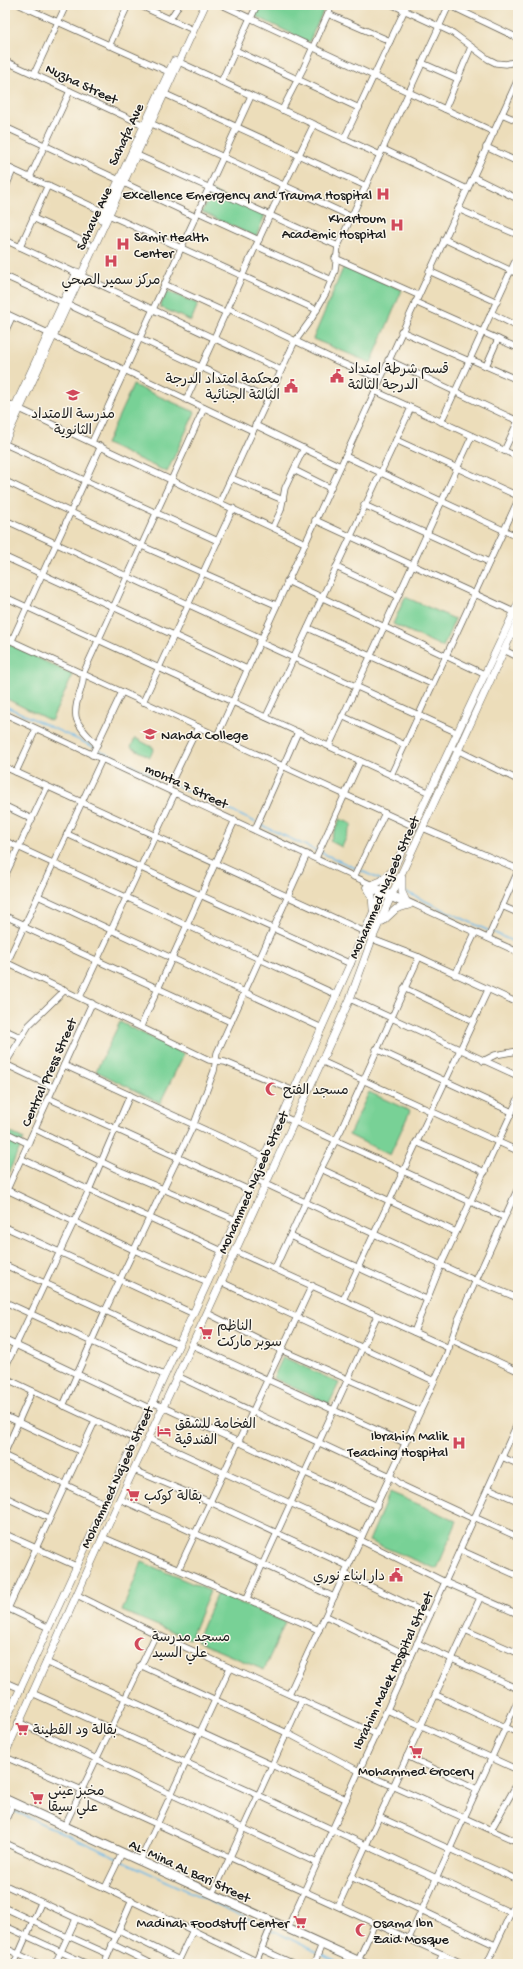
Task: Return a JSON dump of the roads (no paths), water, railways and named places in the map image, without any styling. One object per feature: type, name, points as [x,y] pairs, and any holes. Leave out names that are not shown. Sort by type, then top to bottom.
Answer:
[{"type":"highway","name":"AL- Mina AL Bari Street","points":[[5,1799],[322,1944],[356,1962]]},
{"type":"main road","name":"Sahafa Ave","points":[[121,182],[148,125],[169,72],[200,5]]},
{"type":"main road","name":"Sahave Ave","points":[[5,443],[18,408],[78,274],[121,182],[137,154],[148,125],[205,5]]},
{"type":"main road","points":[[78,274],[89,244],[107,214]]},
{"type":"main road","points":[[5,428],[18,408]]},
{"type":"main road","name":"Mohammed Najeeb Street","points":[[5,1722],[106,1504],[192,1313],[208,1282],[250,1190],[382,893],[415,827],[518,604]]},
{"type":"main road","name":"Mohammed Najeeb Street","points":[[5,1754],[102,1537],[178,1376],[294,1122],[350,998],[372,939],[518,620]]},
{"type":"main road","points":[[373,914],[372,896],[369,886],[384,879],[395,867]]},
{"type":"main road","points":[[380,924],[392,912],[410,904],[402,890],[403,871]]},
{"type":"street","points":[[20,5],[108,46],[169,72]]},
{"type":"street","points":[[34,74],[66,5]]},
{"type":"street","points":[[108,46],[128,5]]},
{"type":"street","points":[[139,5],[189,28]]},
{"type":"street","points":[[170,19],[179,5]]},
{"type":"street","points":[[222,5],[494,132]]},
{"type":"street","points":[[221,82],[257,5]]},
{"type":"street","points":[[282,110],[332,5]]},
{"type":"street","points":[[393,5],[406,8],[453,33],[470,47],[496,63],[506,64],[518,61]]},
{"type":"street","points":[[220,502],[281,370],[296,341],[317,310],[332,280],[335,271],[335,258],[338,246],[449,5],[518,38]]},
{"type":"street","points":[[344,139],[406,8]]},
{"type":"street","points":[[328,14],[390,41]]},
{"type":"street","points":[[445,109],[470,47]]},
{"type":"street","points":[[235,50],[359,108]]},
{"type":"street","name":"Nuzha Street","points":[[5,61],[352,217]]},
{"type":"street","points":[[179,62],[380,155]]},
{"type":"street","points":[[422,63],[458,79]]},
{"type":"street","points":[[217,736],[401,331],[518,79]]},
{"type":"street","points":[[30,176],[70,91]]},
{"type":"street","points":[[164,94],[366,186]]},
{"type":"street","points":[[92,442],[251,96]]},
{"type":"street","points":[[502,114],[518,121]]},
{"type":"street","points":[[186,400],[228,311],[269,216],[314,124]]},
{"type":"street","points":[[5,127],[121,182],[197,214],[332,280]]},
{"type":"street","points":[[486,148],[518,162]]},
{"type":"street","points":[[383,149],[467,189]]},
{"type":"street","points":[[137,154],[269,216],[338,246]]},
{"type":"street","points":[[5,166],[30,176],[107,214],[317,310]]},
{"type":"street","points":[[5,189],[13,170]]},
{"type":"street","points":[[473,178],[518,199]]},
{"type":"street","points":[[20,246],[48,185]]},
{"type":"street","points":[[458,209],[518,235]]},
{"type":"street","points":[[33,218],[89,244]]},
{"type":"street","points":[[444,239],[518,274]]},
{"type":"street","points":[[5,240],[281,370]]},
{"type":"street","points":[[441,422],[518,255]]},
{"type":"street","points":[[335,258],[418,295]]},
{"type":"street","points":[[429,271],[497,302]]},
{"type":"street","points":[[5,276],[268,399]]},
{"type":"street","points":[[164,284],[380,379]]},
{"type":"street","points":[[415,302],[518,348]]},
{"type":"street","points":[[5,313],[186,400],[304,448],[340,466]]},
{"type":"street","points":[[492,313],[518,327]]},
{"type":"street","points":[[5,332],[12,317]]},
{"type":"street","points":[[401,331],[518,380]]},
{"type":"street","points":[[486,366],[498,339]]},
{"type":"street","points":[[388,360],[518,421],[504,451]]},
{"type":"street","points":[[375,391],[518,457]]},
{"type":"street","points":[[5,402],[305,543]]},
{"type":"street","points":[[97,745],[74,716],[75,706],[84,680],[83,674],[128,578],[204,408]]},
{"type":"street","points":[[266,717],[364,505],[411,408]]},
{"type":"street","points":[[329,746],[472,436]]},
{"type":"street","points":[[396,440],[518,496]]},
{"type":"street","points":[[5,443],[218,541]]},
{"type":"street","points":[[12,640],[101,446]]},
{"type":"street","points":[[273,527],[281,510],[285,488],[304,448]]},
{"type":"street","points":[[345,456],[518,537]]},
{"type":"street","points":[[294,470],[330,488]]},
{"type":"street","points":[[231,478],[283,500]]},
{"type":"street","points":[[5,481],[142,546],[276,605]]},
{"type":"street","points":[[391,775],[445,655],[518,500]]},
{"type":"street","points":[[364,505],[489,562]]},
{"type":"street","points":[[143,702],[233,508]]},
{"type":"street","points":[[5,520],[260,640],[294,658],[458,733]]},
{"type":"street","points":[[315,520],[514,612]]},
{"type":"street","points":[[5,557],[247,669]]},
{"type":"street","points":[[336,567],[398,596]]},
{"type":"street","points":[[287,581],[486,675]]},
{"type":"street","points":[[5,597],[430,793]]},
{"type":"street","points":[[308,628],[432,684]]},
{"type":"street","points":[[5,638],[415,827]]},
{"type":"street","points":[[504,650],[518,657]]},
{"type":"street","points":[[92,754],[122,692]]},
{"type":"street","name":"mohta 7 Street","points":[[5,714],[255,829],[356,878],[382,893],[518,951]]},
{"type":"street","points":[[342,716],[405,744]]},
{"type":"street","points":[[168,790],[198,727]]},
{"type":"street","points":[[16,772],[36,729]]},
{"type":"street","points":[[255,829],[298,732]]},
{"type":"street","points":[[451,747],[518,780]]},
{"type":"street","points":[[102,759],[6,965],[65,990],[216,1062],[225,1062],[294,1091]]},
{"type":"street","points":[[316,858],[360,760]]},
{"type":"street","points":[[5,767],[365,932]]},
{"type":"street","points":[[5,876],[47,786]]},
{"type":"street","points":[[80,997],[175,793]]},
{"type":"street","points":[[5,806],[32,819]]},
{"type":"street","points":[[356,878],[385,813]]},
{"type":"street","points":[[141,1026],[235,820]]},
{"type":"street","points":[[423,828],[518,870],[488,938]]},
{"type":"street","points":[[67,834],[351,964]]},
{"type":"street","points":[[5,841],[337,995]]},
{"type":"street","points":[[63,1406],[105,1311],[194,1124],[216,1062],[217,1053],[306,854]]},
{"type":"street","points":[[38,896],[322,1028]]},
{"type":"street","points":[[502,906],[518,913]]},
{"type":"street","points":[[5,916],[231,1022]]},
{"type":"street","points":[[455,975],[476,933]]},
{"type":"street","points":[[372,939],[419,957],[518,1004]]},
{"type":"street","points":[[275,1268],[321,1169],[341,1130],[376,1049],[419,957]]},
{"type":"street","points":[[404,988],[473,1021]]},
{"type":"street","points":[[53,1087],[5,1064],[20,1037],[29,1025],[65,990]]},
{"type":"street","points":[[343,1300],[444,1081],[488,990]]},
{"type":"street","points":[[350,998],[459,1050],[518,1076]]},
{"type":"street","name":"Central Press Street","points":[[6,1192],[92,1003]]},
{"type":"street","points":[[5,1030],[20,1037]]},
{"type":"street","points":[[376,1049],[512,1112]]},
{"type":"street","points":[[483,1061],[496,1055],[518,1051]]},
{"type":"street","points":[[321,1061],[518,1151]]},
{"type":"street","points":[[64,1065],[264,1157]]},
{"type":"street","points":[[5,1368],[89,1190],[130,1095]]},
{"type":"street","points":[[48,1098],[250,1190]]},
{"type":"street","points":[[414,1332],[441,1264],[518,1099]]},
{"type":"street","points":[[282,1116],[504,1217]]},
{"type":"street","points":[[35,1129],[102,1160],[122,1171],[236,1220]]},
{"type":"street","points":[[5,1132],[29,1144]]},
{"type":"street","points":[[416,1142],[485,1172]]},
{"type":"street","points":[[22,1159],[222,1251]]},
{"type":"street","points":[[321,1169],[388,1202],[456,1232]]},
{"type":"street","points":[[255,1179],[476,1281],[518,1298]]},
{"type":"street","points":[[6,1192],[208,1282]]},
{"type":"street","points":[[289,1694],[449,1348],[458,1320],[504,1217],[517,1193]]},
{"type":"street","points":[[5,1227],[192,1313]]},
{"type":"street","points":[[290,1236],[426,1299]]},
{"type":"street","points":[[235,1251],[449,1348]]},
{"type":"street","points":[[5,1265],[178,1344]]},
{"type":"street","points":[[221,1282],[434,1380]]},
{"type":"street","points":[[179,1568],[312,1285]]},
{"type":"street","points":[[5,1302],[164,1375]]},
{"type":"street","points":[[207,1313],[281,1350],[420,1411]]},
{"type":"street","points":[[247,1598],[377,1316]]},
{"type":"street","points":[[5,1340],[78,1374],[151,1405],[163,1406],[377,1506]]},
{"type":"street","points":[[452,1340],[518,1371]]},
{"type":"street","points":[[192,1345],[405,1443]]},
{"type":"street","points":[[178,1376],[253,1410],[390,1476],[403,1486],[518,1537]]},
{"type":"street","points":[[5,1378],[135,1439]]},
{"type":"street","points":[[5,1452],[32,1391]]},
{"type":"street","points":[[5,1416],[80,1451]]},
{"type":"street","points":[[5,1615],[6,1608],[94,1421]]},
{"type":"street","name":"Ibrahim Malek Hospital Street","points":[[287,1928],[517,1425]]},
{"type":"street","points":[[148,1438],[290,1503],[445,1582],[518,1614]]},
{"type":"street","points":[[5,1456],[106,1504]]},
{"type":"street","points":[[502,1457],[518,1464]]},
{"type":"street","points":[[134,1470],[210,1502],[348,1566]]},
{"type":"street","points":[[488,1488],[518,1501]]},
{"type":"street","points":[[5,1497],[49,1518]]},
{"type":"street","points":[[120,1499],[334,1597]]},
{"type":"street","points":[[5,1534],[76,1566]]},
{"type":"street","points":[[102,1537],[179,1568],[319,1630]]},
{"type":"street","points":[[460,1550],[518,1576]]},
{"type":"street","points":[[345,1574],[430,1615]]},
{"type":"street","points":[[77,1595],[156,1634],[376,1734]]},
{"type":"street","points":[[338,1906],[480,1598]]},
{"type":"street","points":[[6,1608],[48,1627]]},
{"type":"street","points":[[326,1616],[411,1657]]},
{"type":"street","points":[[465,1630],[518,1653]]},
{"type":"street","points":[[64,1827],[156,1634]]},
{"type":"street","points":[[417,1643],[518,1689]]},
{"type":"street","points":[[46,1662],[346,1799]]},
{"type":"street","points":[[140,1665],[215,1699],[393,1786],[518,1842]]},
{"type":"street","points":[[140,1861],[199,1731],[230,1668]]},
{"type":"street","points":[[5,1682],[21,1689]]},
{"type":"street","points":[[32,1693],[258,1795],[518,1916]]},
{"type":"street","points":[[436,1695],[518,1733]]},
{"type":"street","points":[[213,1894],[302,1700]]},
{"type":"street","points":[[409,1938],[518,1700]]},
{"type":"street","points":[[387,1710],[518,1770]]},
{"type":"street","points":[[18,1722],[96,1759],[172,1792],[243,1828],[318,1862]]},
{"type":"street","points":[[407,1756],[477,1789]]},
{"type":"street","points":[[5,1757],[82,1790],[464,1964]]},
{"type":"street","points":[[491,1830],[518,1782]]},
{"type":"street","points":[[5,1822],[13,1803]]},
{"type":"street","points":[[379,1817],[518,1880]]},
{"type":"street","points":[[5,1843],[132,1900],[255,1962],[273,1922]]},
{"type":"street","points":[[106,1888],[122,1853]]},
{"type":"street","points":[[351,1878],[495,1945]]},
{"type":"street","points":[[6,1887],[116,1937]]},
{"type":"street","points":[[487,1964],[518,1897]]},
{"type":"street","points":[[104,1964],[132,1900]]},
{"type":"street","points":[[14,1964],[42,1903]]},
{"type":"street","points":[[5,1908],[108,1954]]},
{"type":"street","points":[[55,1964],[76,1919]]},
{"type":"street","points":[[356,1962],[375,1923]]},
{"type":"street","points":[[5,1926],[87,1964]]},
{"type":"street","points":[[119,1930],[178,1962],[193,1930]]},
{"type":"street","points":[[112,1944],[152,1964]]},
{"type":"street","points":[[314,1964],[322,1944]]},
{"type":"street","points":[[5,1948],[39,1964]]},
{"type":"street","points":[[261,1949],[294,1964]]},
{"type":"street","points":[[438,1964],[442,1954]]},
{"type":"waterway","points":[[5,706],[94,747]]},
{"type":"waterway","points":[[97,749],[255,822]]},
{"type":"waterway","points":[[259,824],[317,851]]},
{"type":"waterway","points":[[320,852],[379,879]]},
{"type":"waterway","points":[[406,892],[489,931]]},
{"type":"waterway","points":[[493,932],[518,944]]},
{"type":"waterway","points":[[12,1810],[118,1858]]},
{"type":"waterway","points":[[121,1860],[268,1928]]},
{"type":"waterway","points":[[272,1930],[317,1952]]},
{"type":"waterway","points":[[320,1954],[341,1964]]},
{"type":"place","name":"Excellence Emergency and Trauma Hospital","points":[[383,194]]},
{"type":"place","name":"Khartoum Academic Hospital","points":[[397,225]]},
{"type":"place","name":"Samir Health Center","points":[[123,244]]},
{"type":"place","name":"مركز سمير الصحي","points":[[111,261]]},
{"type":"place","name":"قسم شرطة امتداد الدرجة الثالثة","points":[[337,376]]},
{"type":"place","name":"محكمة امتداد الدرجة الثالثة الجنائية","points":[[291,386]]},
{"type":"place","name":"مدرسة الامتداد الثانوية","points":[[73,395]]},
{"type":"place","name":"Nahda College","points":[[150,734]]},
{"type":"place","name":"مسجد الفتح","points":[[272,1089]]},
{"type":"place","name":"الناظم سوبر ماركت","points":[[206,1333]]},
{"type":"place","name":"الفخامة للشقق الفندقية","points":[[164,1431]]},
{"type":"place","name":"Ibrahim Malik Teaching Hospital","points":[[459,1443]]},
{"type":"place","name":"بقالة كوكب","points":[[133,1495]]},
{"type":"place","name":"دار ابناء نوري","points":[[396,1575]]},
{"type":"place","name":"مسجد مدرسة علي السيد","points":[[141,1644]]},
{"type":"place","name":"بقالة ود القطينة","points":[[22,1729]]},
{"type":"place","name":"Mohammed Grocery","points":[[416,1752]]},
{"type":"place","name":"مخبز عيني علي سيقا","points":[[37,1798]]},
{"type":"place","name":"Madinah Foodstuff Center","points":[[300,1922]]},
{"type":"place","name":"Osama Ibn Zaid Mosque","points":[[362,1930]]}]
